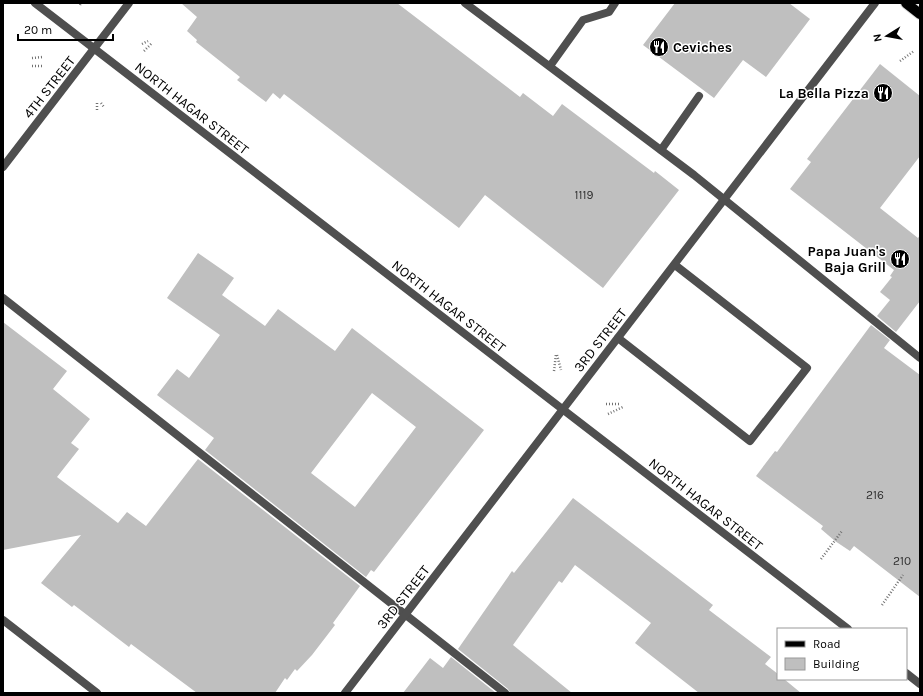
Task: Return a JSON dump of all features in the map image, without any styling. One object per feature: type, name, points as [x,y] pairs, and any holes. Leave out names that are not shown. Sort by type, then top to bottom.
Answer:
[{"type":"main road","points":[[906,3],[920,14]]},
{"type":"street","name":"NORTH HAGAR STREET","points":[[35,3],[847,628]]},
{"type":"street","name":"4TH STREET","points":[[3,167],[130,3]]},
{"type":"street","points":[[465,3],[725,199],[920,358]]},
{"type":"street","points":[[550,66],[583,20],[609,12],[615,3]]},
{"type":"street","name":"3RD STREET","points":[[345,693],[875,3]]},
{"type":"street","points":[[661,150],[699,96]]},
{"type":"street","points":[[618,338],[750,441],[807,368],[674,265]]},
{"type":"street","points":[[3,298],[505,693]]},
{"type":"street","points":[[3,620],[97,693]]},
{"type":"street","points":[[907,674],[920,684]]},
{"type":"path","points":[[142,44],[148,41]]},
{"type":"path","points":[[144,51],[152,44]]},
{"type":"path","points":[[900,62],[914,51]]},
{"type":"path","points":[[32,58],[43,57]]},
{"type":"path","points":[[32,66],[44,66]]},
{"type":"path","points":[[97,103],[97,110]]},
{"type":"path","points":[[101,103],[104,107]]},
{"type":"path","points":[[554,371],[556,354],[561,370]]},
{"type":"path","points":[[606,404],[619,404]]},
{"type":"path","points":[[608,414],[623,406]]},
{"type":"path","points":[[821,559],[842,531]]},
{"type":"path","points":[[882,606],[903,576]]},
{"type":"building","points":[[181,3],[397,3],[520,97],[523,93],[553,116],[562,104],[679,190],[603,288],[485,195],[459,228],[284,94],[280,99],[273,93],[266,102],[237,80],[240,77],[196,42],[197,40],[187,31],[197,17]]},
{"type":"building","points":[[675,3],[789,3],[810,19],[766,77],[743,60],[714,98],[643,45]]},
{"type":"building","points":[[880,64],[920,96],[920,156],[880,208],[918,238],[920,235],[920,301],[896,332],[877,316],[890,300],[880,292],[892,277],[890,276],[894,270],[790,189],[811,162],[807,159]]},
{"type":"building","points":[[198,253],[234,278],[222,295],[265,326],[278,309],[335,351],[352,328],[484,430],[374,572],[371,570],[366,577],[205,450],[214,438],[157,395],[177,369],[189,378],[220,335],[167,298]],"holes":[[[372,393],[416,427],[355,507],[311,473]]]},
{"type":"building","points":[[3,322],[67,371],[53,389],[90,419],[71,443],[79,449],[57,477],[118,523],[127,512],[146,526],[198,459],[360,586],[333,623],[335,625],[312,655],[297,671],[295,669],[287,680],[285,678],[275,693],[197,693],[131,644],[129,647],[74,605],[72,607],[41,583],[81,535],[3,550]]},
{"type":"building","points":[[871,325],[890,340],[884,348],[920,375],[920,597],[854,546],[850,551],[835,541],[821,529],[823,526],[756,476],[775,451],[777,452]]},
{"type":"building","points":[[573,498],[713,605],[709,610],[771,657],[765,664],[777,673],[777,680],[785,680],[801,693],[699,693],[635,643],[651,623],[575,565],[562,583],[559,581],[513,645],[572,693],[510,693],[508,689],[458,649],[512,571],[514,573]]},
{"type":"building","points":[[451,657],[496,693],[403,693],[430,658],[443,668]]},
{"type":"place","name":"Ceviches","points":[[659,47]]},
{"type":"place","name":"La Bella Pizza","points":[[883,93]]},
{"type":"place","name":"Papa Juan's Baja Grill","points":[[900,259]]}]
